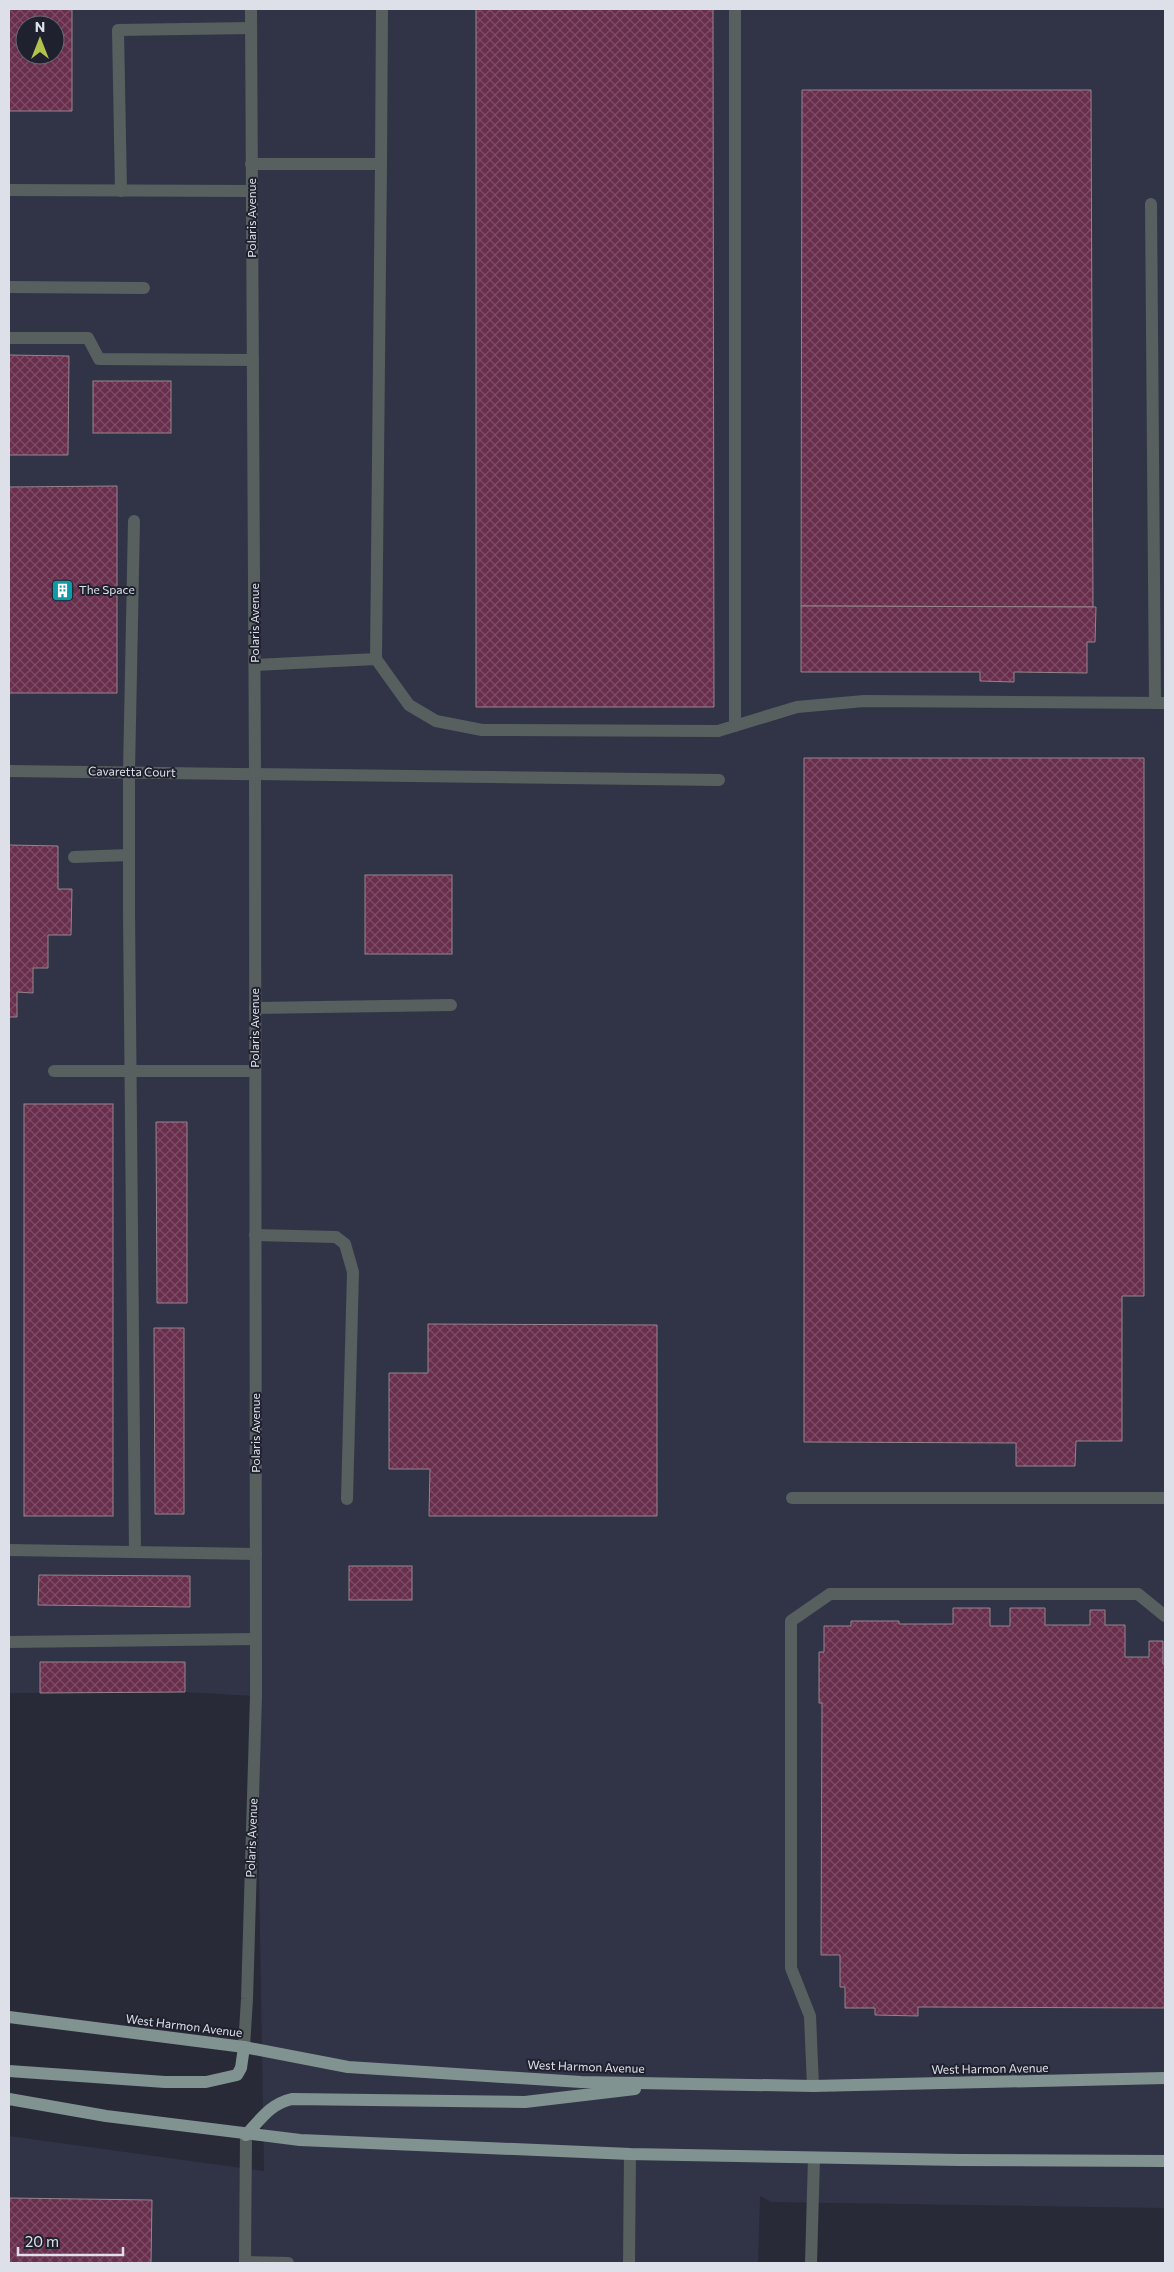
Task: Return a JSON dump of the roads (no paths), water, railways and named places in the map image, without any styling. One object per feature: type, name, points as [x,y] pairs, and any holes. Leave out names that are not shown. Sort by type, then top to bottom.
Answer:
[{"type":"main road","name":"West Harmon Avenue","points":[[9,2017],[244,2047],[348,2067],[580,2082],[813,2086],[1165,2078]]},
{"type":"main road","points":[[9,2071],[165,2082],[206,2082],[237,2075],[241,2068],[244,2047]]},
{"type":"main road","points":[[246,2135],[266,2111],[280,2102],[292,2099],[525,2102],[685,2084]]},
{"type":"main road","points":[[9,2099],[106,2116],[246,2135],[320,2141],[630,2154],[814,2158],[1165,2161]]},
{"type":"street","name":"Polaris Avenue","points":[[244,2047],[256,1639],[255,665],[250,9]]},
{"type":"street","points":[[382,9],[376,659],[409,705],[436,721],[482,730],[718,732],[797,706],[864,701],[1160,703],[1151,204]]},
{"type":"street","points":[[735,9],[735,726]]},
{"type":"street","points":[[122,190],[118,30],[251,28]]},
{"type":"street","points":[[251,164],[381,164]]},
{"type":"street","points":[[9,190],[252,191]]},
{"type":"street","points":[[9,287],[144,288]]},
{"type":"street","points":[[9,338],[88,338],[99,358],[252,360]]},
{"type":"street","points":[[134,521],[129,772],[129,1071],[135,1552]]},
{"type":"street","points":[[255,665],[376,659]]},
{"type":"street","name":"Cavaretta Court","points":[[9,771],[719,780]]},
{"type":"street","points":[[74,857],[129,855]]},
{"type":"street","points":[[255,1008],[451,1005]]},
{"type":"street","points":[[54,1071],[255,1071]]},
{"type":"street","points":[[255,1235],[336,1237],[345,1244],[353,1272],[346,1499]]},
{"type":"street","points":[[792,1498],[1165,1498]]},
{"type":"street","points":[[9,1550],[256,1554]]},
{"type":"street","points":[[813,2086],[810,2016],[791,1968],[791,1621],[830,1594],[1138,1594],[1165,1616]]},
{"type":"street","points":[[9,1642],[256,1639]]},
{"type":"street","points":[[246,2135],[246,2263],[288,2263]]},
{"type":"street","points":[[629,2263],[630,2154]]},
{"type":"street","points":[[811,2263],[814,2158]]},
{"type":"place","name":"The Space","points":[[63,590]]}]
